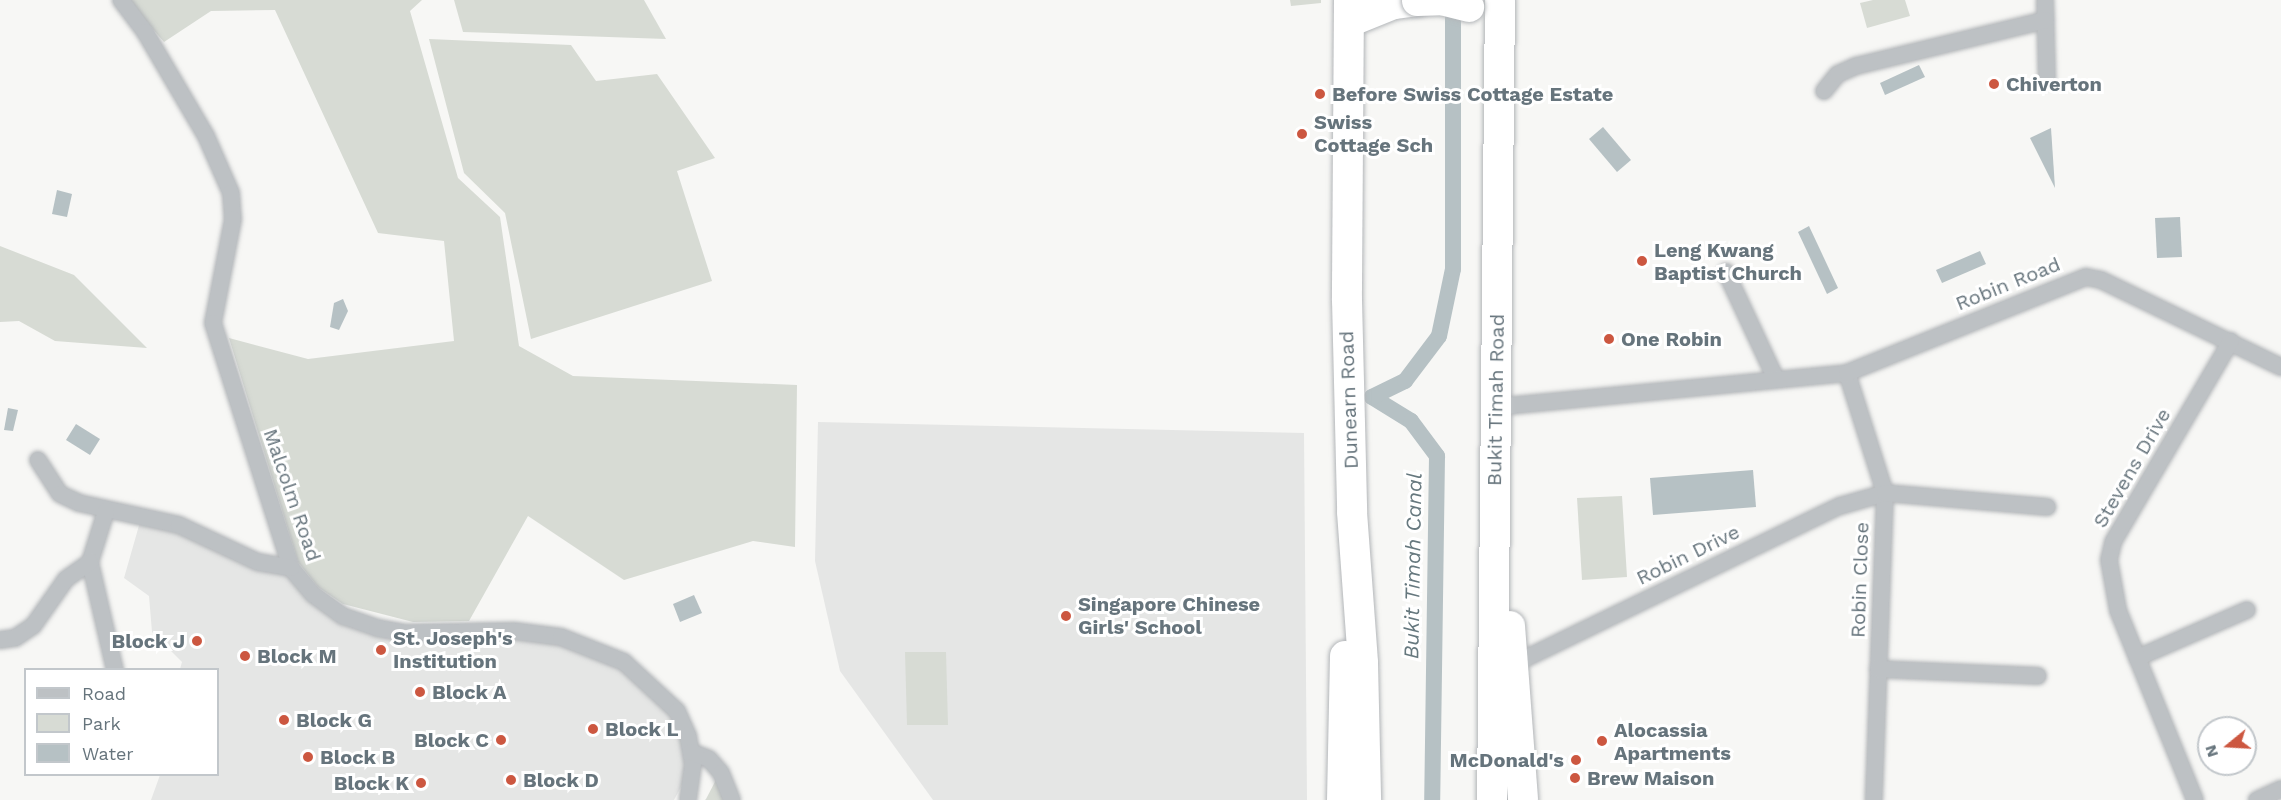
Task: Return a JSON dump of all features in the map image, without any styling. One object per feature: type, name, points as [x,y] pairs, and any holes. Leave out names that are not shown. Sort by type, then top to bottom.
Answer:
[{"type":"highway","points":[[1349,11],[1417,1],[1442,0],[1469,7],[1488,27],[1499,54]]},
{"type":"highway","name":"Bukit Timah Road","points":[[1492,800],[1500,0]]},
{"type":"highway","name":"Dunearn Road","points":[[1349,11],[1347,300],[1352,512],[1364,663],[1366,789]]},
{"type":"highway","points":[[1342,800],[1352,512]]},
{"type":"highway","points":[[1494,560],[1505,588],[1514,664],[1522,800]]},
{"type":"street","name":"Malcolm Road","points":[[121,0],[145,32],[206,136],[231,193],[233,219],[213,323],[291,568],[314,595],[343,616],[377,628],[405,633],[514,631],[561,638],[624,662],[677,711],[691,752],[693,784],[688,800]]},
{"type":"street","points":[[2045,0],[2048,80]]},
{"type":"street","points":[[1824,91],[1838,74],[1856,66],[2046,20]]},
{"type":"street","points":[[1726,272],[1776,379]]},
{"type":"street","name":"Robin Road","points":[[1496,407],[1848,373],[2086,277],[2101,280],[2281,367]]},
{"type":"street","name":"Stevens Drive","points":[[2195,800],[2137,658],[2111,583],[2110,552],[2231,341]]},
{"type":"street","name":"Robin Close","points":[[1848,373],[1885,493],[1874,800]]},
{"type":"street","points":[[38,460],[60,494],[106,511],[179,525],[258,562],[291,568]]},
{"type":"street","points":[[1885,493],[2047,507]]},
{"type":"street","name":"Robin Drive","points":[[1514,664],[1823,512],[1885,493]]},
{"type":"street","points":[[106,511],[90,562],[115,668]]},
{"type":"street","points":[[0,640],[15,638],[33,626],[66,579],[90,562]]},
{"type":"street","points":[[2137,658],[2247,610]]},
{"type":"street","points":[[1878,669],[2038,676]]},
{"type":"street","points":[[691,752],[709,759],[721,773],[732,800]]},
{"type":"street","points":[[2257,800],[2281,789]]},
{"type":"shaded area","name":"Singapore Chinese Girls' School","points":[[818,422],[1304,433],[1307,800],[933,800],[840,671],[815,561]]},
{"type":"shaded area","name":"St. Joseph's Institution","points":[[140,522],[291,568],[367,630],[514,631],[624,662],[677,711],[693,764],[674,800],[151,800],[160,776],[219,776],[219,668],[180,668],[182,662],[152,632],[149,596],[124,578]]},
{"type":"green space","points":[[128,0],[422,0],[410,11],[458,178],[500,217],[519,346],[573,376],[797,385],[795,547],[753,541],[624,580],[528,516],[469,621],[413,622],[343,604],[318,587],[298,562],[229,338],[308,359],[454,341],[444,241],[378,233],[275,10],[211,11],[164,42]]},
{"type":"green space","points":[[454,0],[644,0],[666,39],[463,32]]},
{"type":"green space","points":[[1290,0],[1321,0],[1321,3],[1291,6]]},
{"type":"green space","points":[[1873,0],[1905,0],[1910,16],[1867,28],[1860,3]]},
{"type":"green space","points":[[429,39],[571,45],[596,81],[657,74],[715,158],[677,171],[712,281],[531,339],[505,213],[464,173]]},
{"type":"green space","points":[[0,246],[74,275],[147,348],[55,341],[19,321],[0,322]]},
{"type":"green space","points":[[1622,496],[1627,577],[1582,580],[1577,498]]},
{"type":"green space","points":[[905,652],[946,652],[948,725],[907,725]]},
{"type":"green space","points":[[717,778],[724,800],[705,800],[706,799]]},
{"type":"water","points":[[1919,65],[1925,77],[1885,95],[1880,83]]},
{"type":"water","points":[[1603,127],[1631,160],[1617,172],[1589,139]]},
{"type":"water","points":[[2051,128],[2055,188],[2030,138]]},
{"type":"water","points":[[57,190],[72,194],[67,217],[52,214]]},
{"type":"water","points":[[2180,217],[2182,257],[2157,258],[2155,218]]},
{"type":"water","points":[[1809,226],[1838,288],[1827,294],[1798,232]]},
{"type":"water","points":[[1980,251],[1986,264],[1942,283],[1936,270]]},
{"type":"water","points":[[343,299],[348,311],[339,330],[330,327],[334,303]]},
{"type":"water","points":[[8,408],[18,410],[13,431],[4,430]]},
{"type":"water","points":[[76,424],[100,439],[90,455],[66,440]]},
{"type":"water","points":[[1753,470],[1756,507],[1653,515],[1650,478]]},
{"type":"water","points":[[694,595],[702,613],[680,622],[673,604]]},
{"type":"waterway","name":"Bukit Timah Canal","points":[[1372,397],[1405,381],[1439,336],[1453,269],[1453,0]]},
{"type":"waterway","name":"Bukit Timah Canal","points":[[1372,397],[1411,421],[1437,456],[1432,800]]},
{"type":"place","name":"Chiverton","points":[[1994,84]]},
{"type":"place","name":"Before Swiss Cottage Estate","points":[[1320,94]]},
{"type":"place","name":"Swiss Cottage Sch","points":[[1302,134]]},
{"type":"place","name":"Leng Kwang Baptist Church","points":[[1642,261]]},
{"type":"place","name":"One Robin","points":[[1609,339]]},
{"type":"place","name":"Singapore Chinese Girls' School","points":[[1066,616]]},
{"type":"place","name":"Block J","points":[[197,641]]},
{"type":"place","name":"St. Joseph's Institution","points":[[381,650]]},
{"type":"place","name":"Block M","points":[[245,656]]},
{"type":"place","name":"Block A","points":[[420,692]]},
{"type":"place","name":"Block G","points":[[284,720]]},
{"type":"place","name":"Block L","points":[[593,729]]},
{"type":"place","name":"Block C","points":[[501,740]]},
{"type":"place","name":"Alocassia Apartments","points":[[1602,741]]},
{"type":"place","name":"Block B","points":[[308,757]]},
{"type":"place","name":"McDonald's","points":[[1576,760]]},
{"type":"place","name":"Brew Maison","points":[[1575,778]]},
{"type":"place","name":"Block D","points":[[511,780]]},
{"type":"place","name":"Block K","points":[[421,783]]}]
